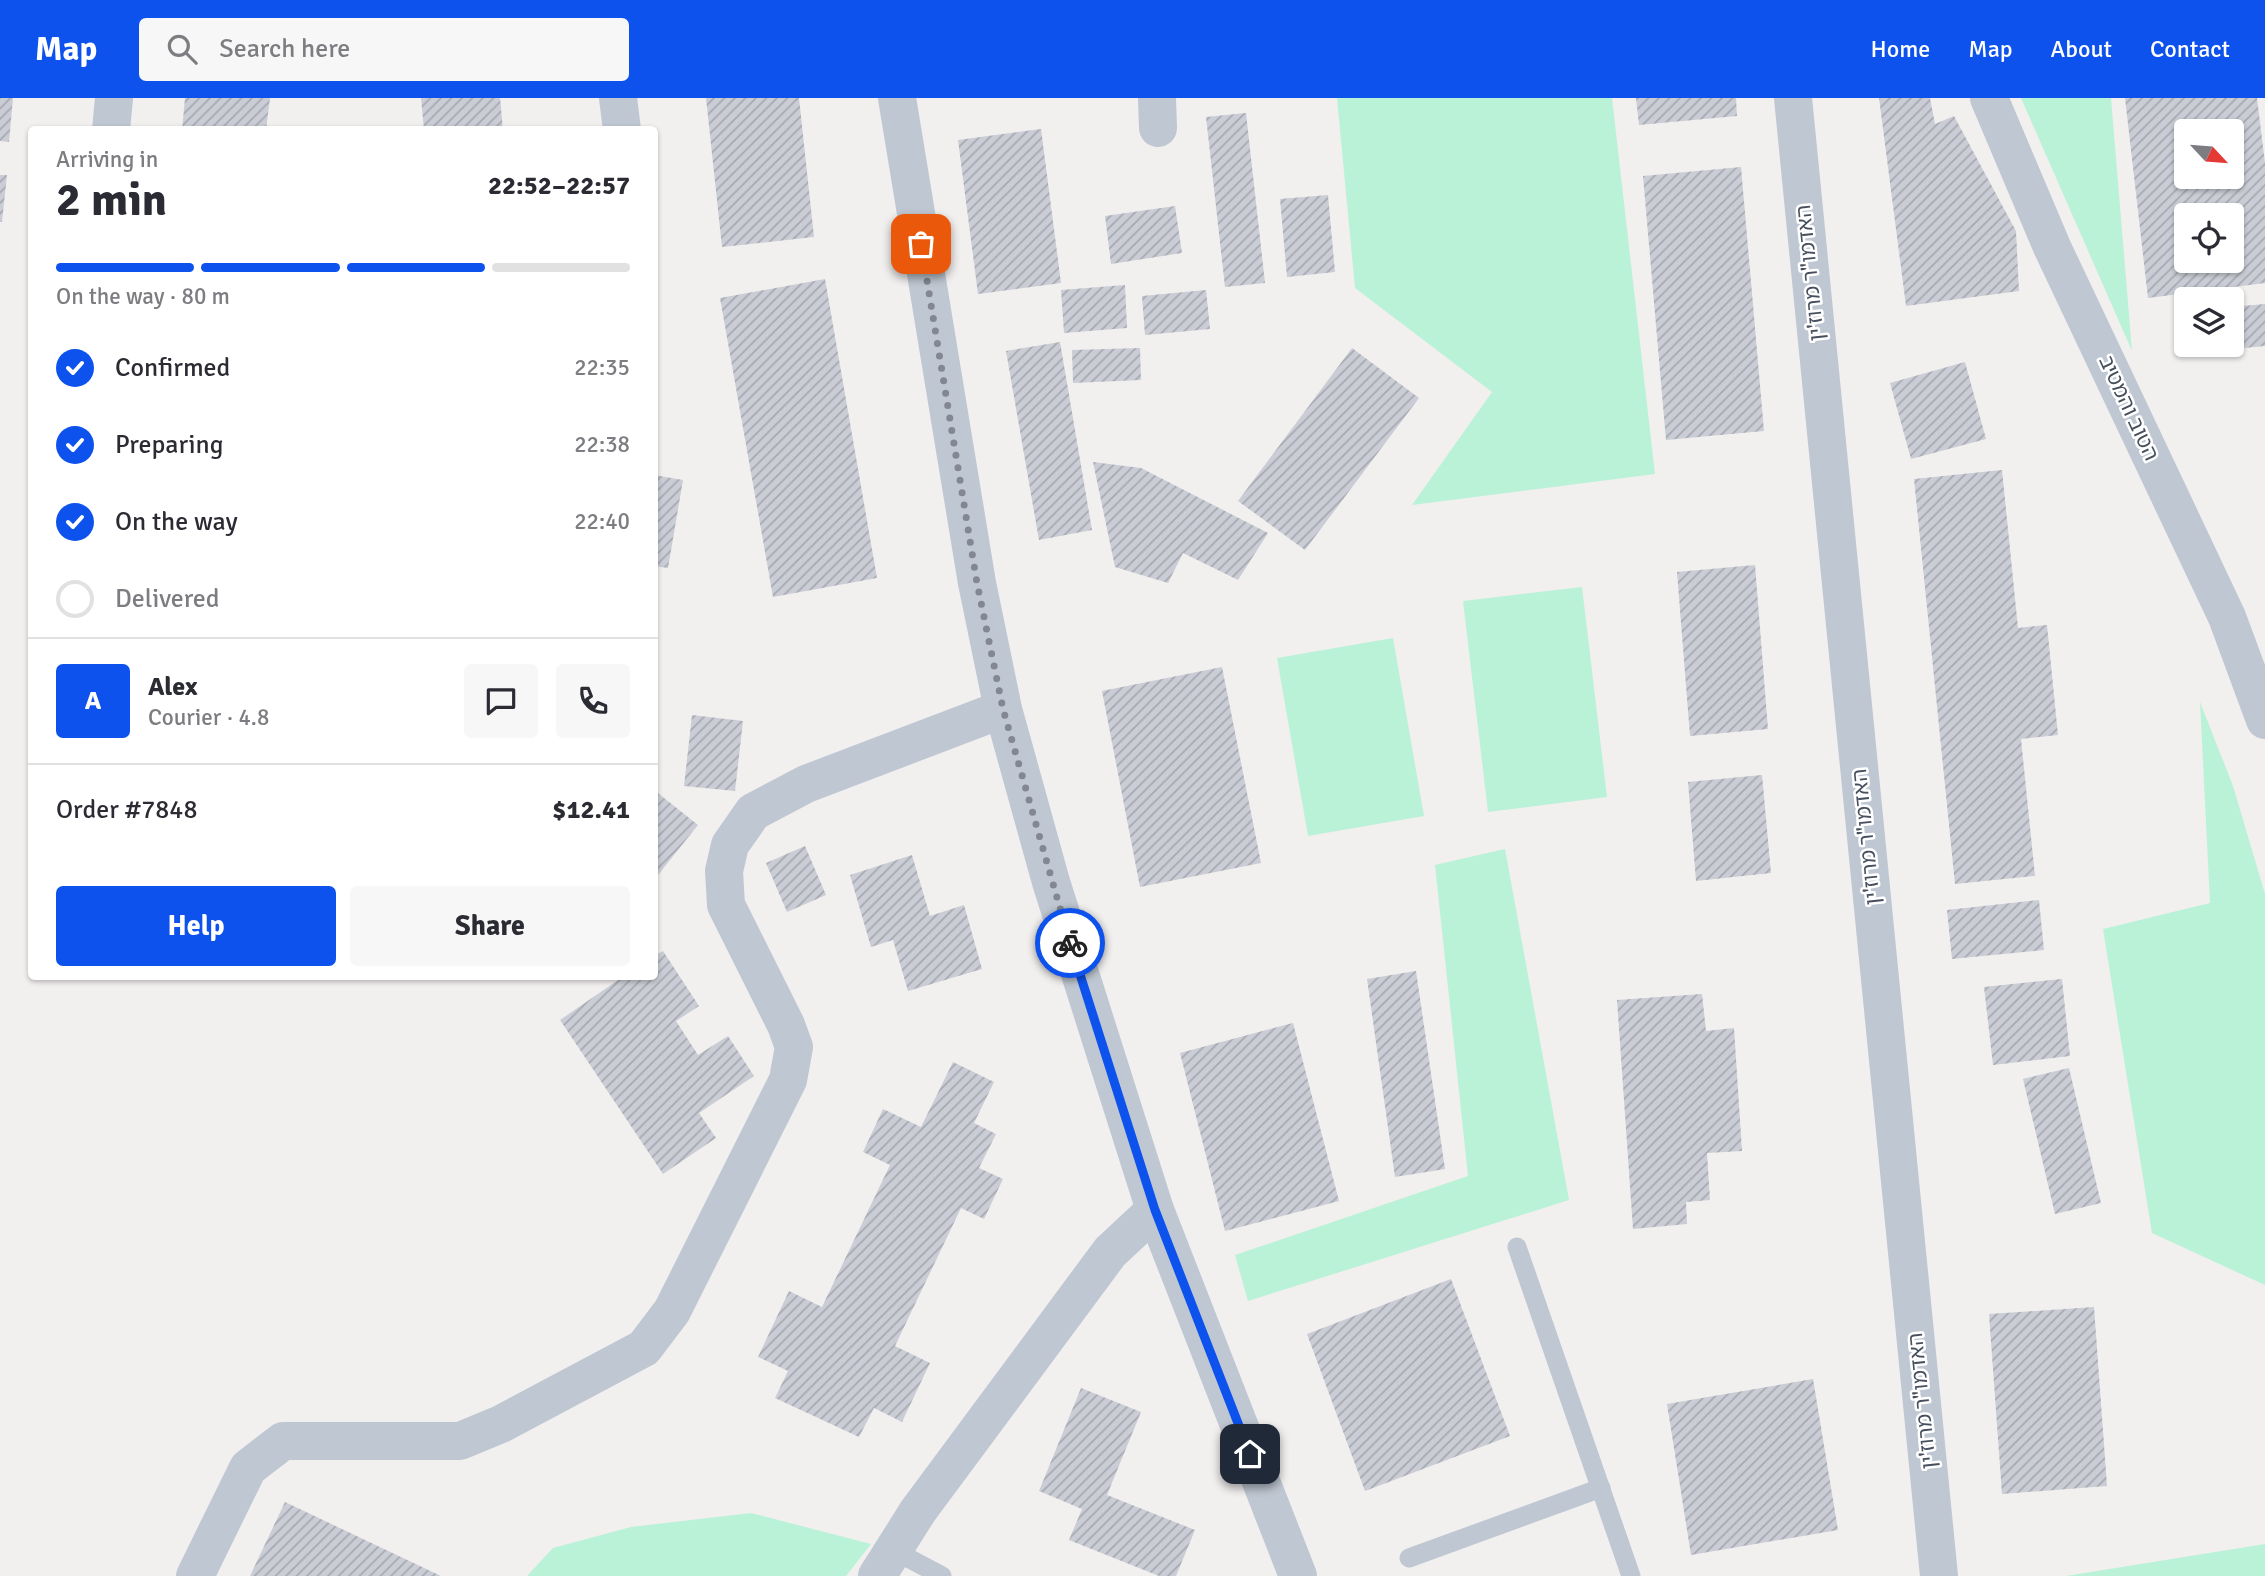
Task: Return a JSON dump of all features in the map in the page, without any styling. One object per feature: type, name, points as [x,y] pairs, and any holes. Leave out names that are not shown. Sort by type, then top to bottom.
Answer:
[{"type":"street","points":[[111,126],[114,98]]},
{"type":"street","points":[[618,98],[622,126]]},
{"type":"street","points":[[897,98],[977,583],[1003,709],[1055,894],[1155,1210],[1298,1576]]},
{"type":"street","name":"האדמו\"ר מרוז'ין","points":[[1793,98],[1939,1576]]},
{"type":"street","name":"הטוב והמטיב","points":[[1989,98],[2052,247],[2227,617],[2265,720]]},
{"type":"street","points":[[195,1576],[248,1468],[283,1441],[460,1441],[501,1424],[644,1348],[672,1311],[788,1080],[794,1047],[786,1025],[726,905],[724,871],[730,845],[753,812],[806,784],[1003,709]]},
{"type":"street","points":[[885,1563],[1110,1252],[1155,1210]]},
{"type":"lane","points":[[1517,1247],[1631,1576]]},
{"type":"lane","points":[[1409,1558],[1601,1488]]},
{"type":"lane","points":[[885,1563],[942,1576]]},
{"type":"green space","points":[[1337,98],[1612,98],[1655,474],[1412,505],[1492,392],[1355,288]]},
{"type":"green space","points":[[2021,98],[2111,98],[2132,351]]},
{"type":"green space","points":[[1582,587],[1607,797],[1488,812],[1463,601]]},
{"type":"green space","points":[[1393,638],[1424,816],[1308,836],[1277,658]]},
{"type":"green space","points":[[2200,702],[2233,786],[2265,894],[2265,1285],[2152,1233],[2103,929],[2210,903]]},
{"type":"green space","points":[[1505,849],[1569,1200],[1248,1301],[1235,1255],[1468,1176],[1435,865]]},
{"type":"green space","points":[[751,1513],[871,1544],[846,1576],[527,1576],[553,1548],[631,1527]]},
{"type":"green space","points":[[2265,1544],[2265,1576],[2066,1576]]},
{"type":"building","points":[[0,98],[13,98],[9,142],[0,141]]},
{"type":"building","points":[[185,98],[270,98],[266,126],[182,126]]},
{"type":"building","points":[[421,98],[500,98],[503,126],[424,126]]},
{"type":"building","points":[[706,98],[799,98],[814,237],[722,247]]},
{"type":"building","points":[[1636,98],[1736,98],[1737,116],[1639,125]]},
{"type":"building","points":[[1879,98],[1930,98],[1935,124],[1954,116],[2016,231],[2019,291],[1906,306]]},
{"type":"building","points":[[2125,98],[2257,98],[2265,163],[2265,283],[2234,287],[2174,287],[2174,295],[2148,298]]},
{"type":"building","points":[[1246,113],[1265,283],[1225,287],[1206,117]]},
{"type":"building","points":[[1041,129],[1061,283],[978,294],[958,140]]},
{"type":"building","points":[[1741,167],[1764,431],[1666,440],[1643,176]]},
{"type":"building","points":[[0,175],[7,175],[2,222],[0,222]]},
{"type":"building","points":[[1328,195],[1335,272],[1287,277],[1280,199]]},
{"type":"building","points":[[1175,206],[1182,253],[1111,264],[1105,216]]},
{"type":"building","points":[[825,279],[877,578],[773,597],[720,298]]},
{"type":"building","points":[[1125,285],[1127,328],[1064,333],[1061,290]]},
{"type":"building","points":[[1206,290],[1210,329],[1145,335],[1142,296]]},
{"type":"building","points":[[2265,304],[2265,346],[2244,348],[2244,306]]},
{"type":"building","points":[[1060,342],[1092,530],[1039,540],[1006,351]]},
{"type":"building","points":[[1140,348],[1141,380],[1073,383],[1072,350]]},
{"type":"building","points":[[1352,348],[1419,398],[1305,550],[1238,501]]},
{"type":"building","points":[[1965,362],[1986,439],[1911,459],[1890,383]]},
{"type":"building","points":[[1093,462],[1141,468],[1268,533],[1238,580],[1183,553],[1168,583],[1115,567]]},
{"type":"building","points":[[2002,470],[2018,628],[2047,625],[2058,735],[2021,739],[2035,876],[1955,884],[1914,479]]},
{"type":"building","points":[[658,476],[683,480],[668,568],[658,567]]},
{"type":"building","points":[[1755,565],[1768,729],[1690,736],[1677,572]]},
{"type":"building","points":[[1222,667],[1261,863],[1140,887],[1102,691]]},
{"type":"building","points":[[692,715],[743,721],[735,791],[684,786]]},
{"type":"building","points":[[1762,775],[1771,873],[1696,881],[1688,782]]},
{"type":"building","points":[[658,793],[698,825],[658,875]]},
{"type":"building","points":[[805,846],[826,895],[787,912],[766,863]]},
{"type":"building","points":[[912,855],[930,916],[964,905],[982,969],[908,991],[893,940],[871,947],[850,875]]},
{"type":"building","points":[[2039,900],[2044,950],[1952,959],[1947,910]]},
{"type":"building","points":[[663,951],[699,1006],[676,1021],[698,1055],[728,1036],[754,1076],[699,1113],[716,1138],[663,1174],[560,1020],[618,980],[658,980],[658,954]]},
{"type":"building","points":[[1416,971],[1445,1169],[1395,1177],[1367,979]]},
{"type":"building","points":[[2062,979],[2070,1056],[1993,1065],[1984,987]]},
{"type":"building","points":[[1702,994],[1706,1031],[1734,1028],[1742,1151],[1707,1153],[1710,1200],[1686,1202],[1687,1224],[1633,1229],[1617,1000]]},
{"type":"building","points":[[1293,1023],[1339,1201],[1225,1231],[1180,1053]]},
{"type":"building","points":[[953,1062],[994,1082],[974,1123],[996,1134],[979,1168],[1003,1179],[984,1219],[961,1208],[895,1346],[930,1363],[902,1422],[874,1408],[859,1437],[775,1398],[788,1371],[758,1357],[789,1291],[822,1307],[890,1165],[863,1152],[883,1109],[921,1127]]},
{"type":"building","points":[[2069,1068],[2101,1203],[2055,1214],[2023,1079]]},
{"type":"building","points":[[1451,1279],[1510,1436],[1365,1491],[1307,1334]]},
{"type":"building","points":[[2094,1307],[2107,1486],[2002,1494],[1989,1314]]},
{"type":"building","points":[[1813,1379],[1838,1530],[1691,1555],[1667,1404]]},
{"type":"building","points":[[1081,1388],[1141,1412],[1107,1495],[1195,1530],[1176,1576],[1159,1576],[1069,1540],[1082,1509],[1039,1491]]},
{"type":"building","points":[[285,1502],[441,1576],[250,1576]]},
{"type":"way so far","points":[[921,244],[977,583],[1003,709],[1070,943]]},
{"type":"route","points":[[1070,943],[1155,1210],[1250,1454]]}]
